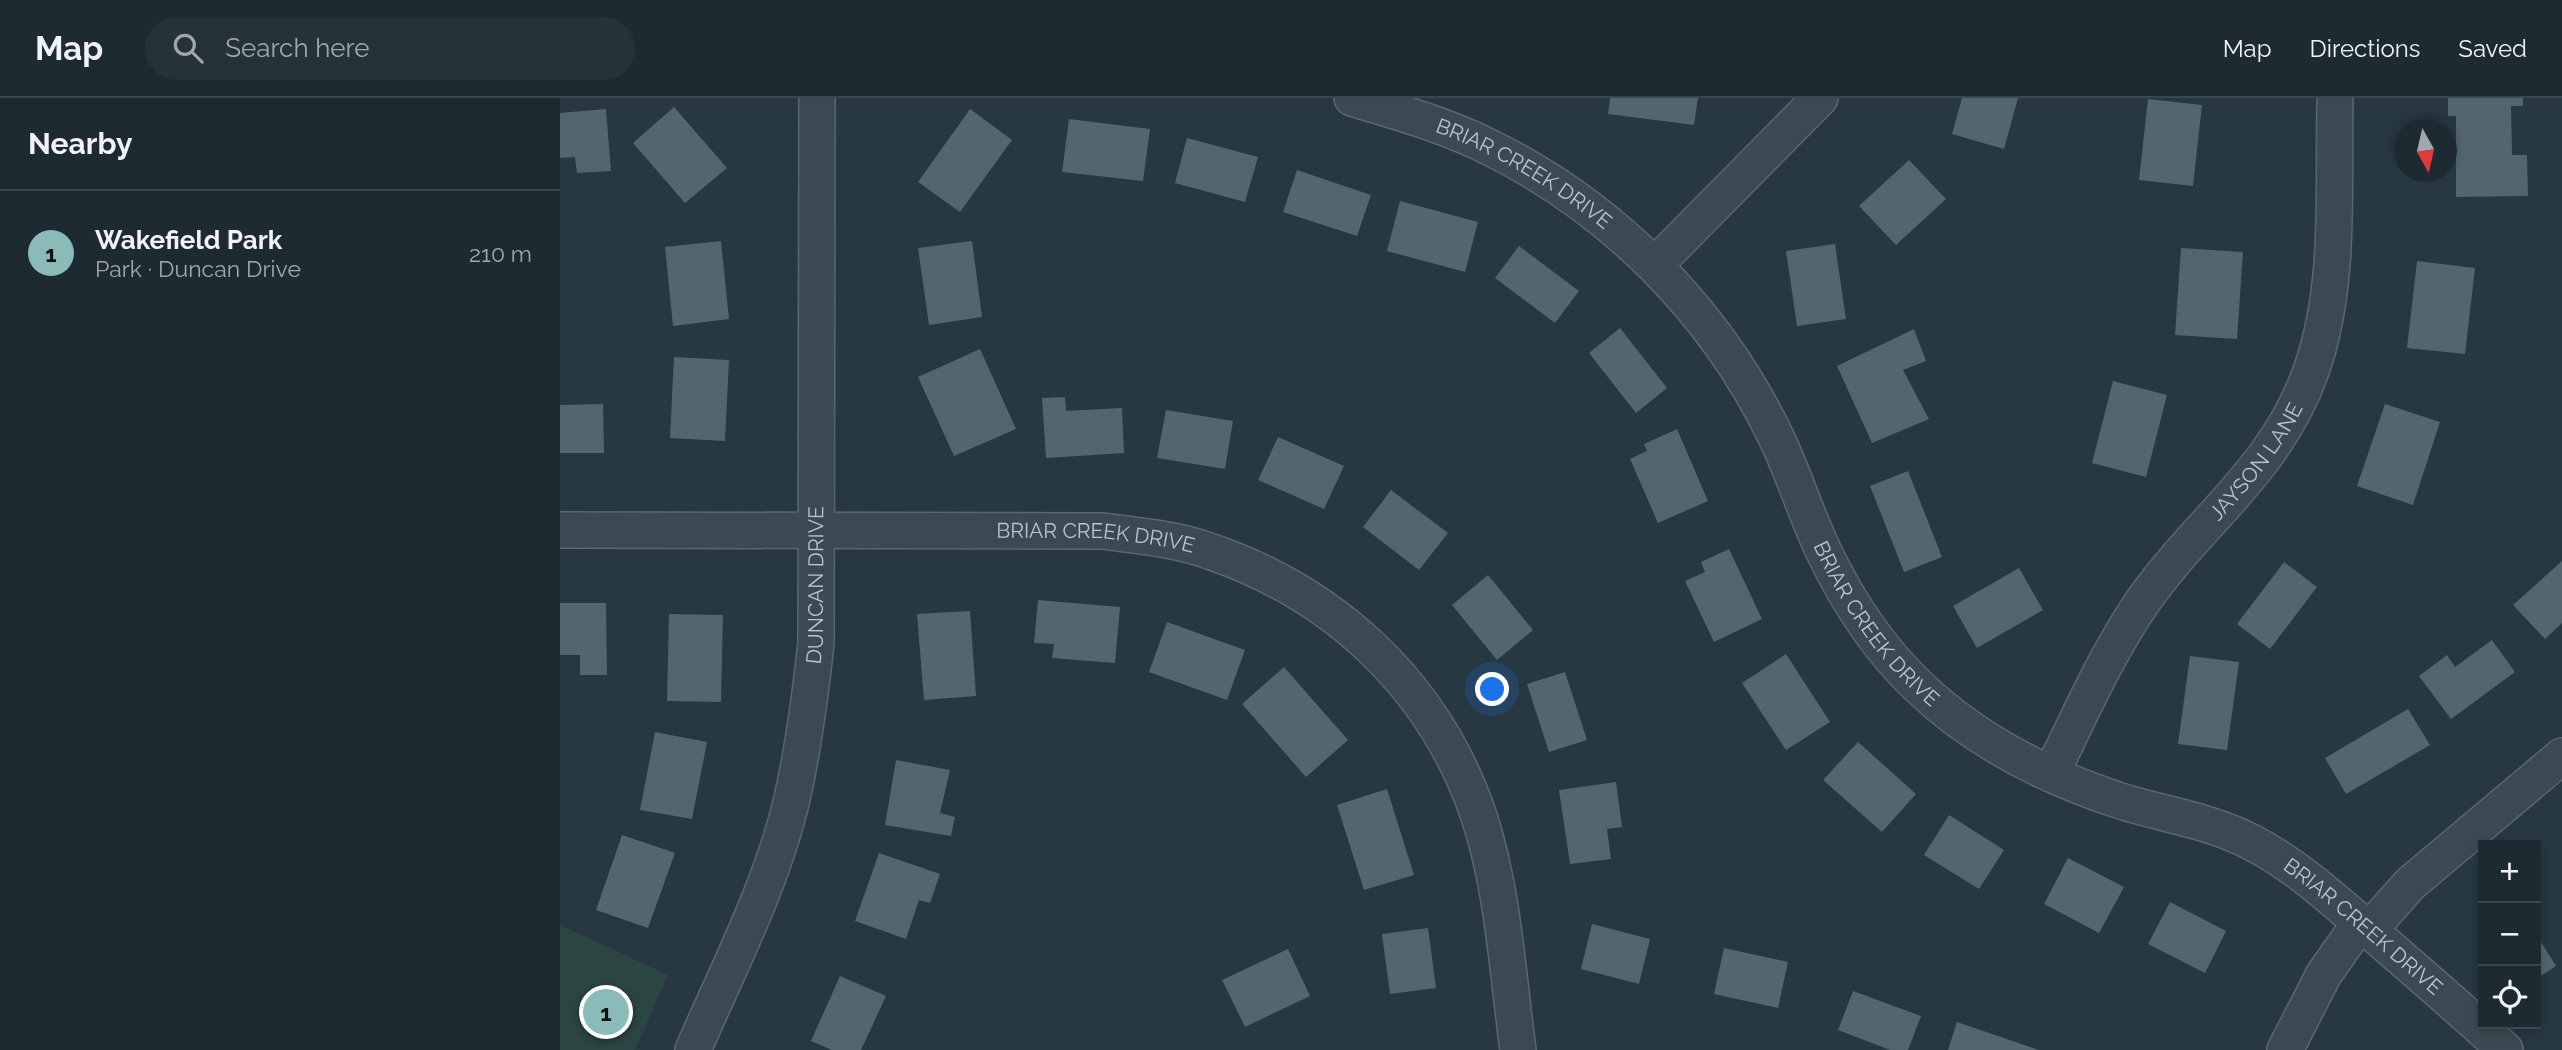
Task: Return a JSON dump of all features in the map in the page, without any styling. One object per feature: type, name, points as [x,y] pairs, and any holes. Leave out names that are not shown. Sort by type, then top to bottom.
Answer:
[{"type":"street","name":"DUNCAN DRIVE","points":[[692,1050],[764,887],[790,808],[807,726],[816,643],[817,98]]},
{"type":"street","name":"BRIAR CREEK DRIVE","points":[[1352,98],[1436,124],[1485,145],[1547,179],[1603,218],[1655,265],[1701,317],[1743,376],[1776,437],[1824,552],[1853,607],[1885,651],[1919,687],[1964,724],[2051,774],[2124,802],[2207,824],[2249,841],[2291,866],[2365,926],[2505,1050]]},
{"type":"street","points":[[1655,265],[1819,98]]},
{"type":"street","name":"JAYSON LANE","points":[[2051,774],[2110,653],[2144,600],[2185,548],[2262,464],[2290,419],[2311,371],[2324,322],[2331,264],[2334,103]]},
{"type":"street","name":"BRIAR CREEK DRIVE","points":[[560,530],[1103,531],[1159,538],[1210,551],[1259,570],[1306,595],[1345,622],[1385,659],[1420,702],[1451,752],[1475,805],[1496,889],[1518,1050]]},
{"type":"street","points":[[2285,1050],[2324,974],[2365,926],[2410,884],[2562,756]]},
{"type":"green space","points":[[560,925],[668,975],[635,1050],[560,1050]]},
{"type":"building","points":[[1610,98],[1698,98],[1694,125],[1608,114]]},
{"type":"building","points":[[1962,98],[2018,98],[2004,149],[1952,134]]},
{"type":"building","points":[[2448,98],[2523,98],[2523,106],[2511,106],[2512,155],[2527,155],[2528,196],[2456,197],[2457,119],[2456,116],[2448,116]]},
{"type":"building","points":[[2148,99],[2202,105],[2193,186],[2139,180]]},
{"type":"building","points":[[674,107],[727,168],[685,203],[633,143]]},
{"type":"building","points":[[606,109],[611,171],[577,173],[575,157],[560,158],[560,113]]},
{"type":"building","points":[[970,109],[1012,140],[960,212],[918,182]]},
{"type":"building","points":[[1069,119],[1150,129],[1143,181],[1062,172]]},
{"type":"building","points":[[1187,138],[1258,157],[1245,202],[1175,183]]},
{"type":"building","points":[[1909,160],[1946,199],[1896,245],[1859,206]]},
{"type":"building","points":[[1297,170],[1371,195],[1357,236],[1283,212]]},
{"type":"building","points":[[1400,201],[1478,222],[1465,272],[1387,251]]},
{"type":"building","points":[[721,241],[729,319],[673,326],[665,247]]},
{"type":"building","points":[[972,241],[982,317],[929,325],[918,248]]},
{"type":"building","points":[[1835,244],[1846,319],[1797,326],[1786,251]]},
{"type":"building","points":[[1519,246],[1579,291],[1555,323],[1495,278]]},
{"type":"building","points":[[2181,248],[2243,252],[2237,339],[2175,335]]},
{"type":"building","points":[[2417,261],[2475,268],[2465,354],[2407,348]]},
{"type":"building","points":[[1620,328],[1667,388],[1636,413],[1589,353]]},
{"type":"building","points":[[1914,329],[1926,361],[1903,370],[1929,419],[1872,443],[1837,366]]},
{"type":"building","points":[[980,349],[1016,429],[954,456],[918,377]]},
{"type":"building","points":[[674,357],[729,360],[725,441],[670,438]]},
{"type":"building","points":[[2113,381],[2167,395],[2146,477],[2092,463]]},
{"type":"building","points":[[1065,397],[1066,411],[1122,408],[1124,453],[1046,458],[1042,398]]},
{"type":"building","points":[[603,404],[604,453],[560,453],[560,405]]},
{"type":"building","points":[[2385,404],[2440,422],[2413,505],[2357,486]]},
{"type":"building","points":[[1166,410],[1233,421],[1225,469],[1157,458]]},
{"type":"building","points":[[1677,429],[1708,501],[1658,523],[1630,459],[1647,451],[1644,444]]},
{"type":"building","points":[[1278,437],[1344,466],[1324,509],[1258,480]]},
{"type":"building","points":[[1908,471],[1942,557],[1904,572],[1870,486]]},
{"type":"building","points":[[1391,490],[1448,533],[1419,570],[1363,527]]},
{"type":"building","points":[[1729,549],[1762,619],[1714,642],[1685,581],[1705,572],[1701,562]]},
{"type":"building","points":[[2562,561],[2562,623],[2545,639],[2513,605]]},
{"type":"building","points":[[2284,562],[2317,587],[2270,649],[2237,624]]},
{"type":"building","points":[[2019,568],[2043,610],[1977,648],[1953,606]]},
{"type":"building","points":[[1488,575],[1533,630],[1497,660],[1452,605]]},
{"type":"building","points":[[1038,600],[1120,607],[1115,663],[1052,658],[1054,644],[1034,643]]},
{"type":"building","points":[[560,603],[606,603],[607,675],[580,675],[580,655],[560,655]]},
{"type":"building","points":[[970,611],[976,696],[924,700],[917,614]]},
{"type":"building","points":[[669,614],[723,615],[721,702],[667,701]]},
{"type":"building","points":[[1167,622],[1245,650],[1227,700],[1149,672]]},
{"type":"building","points":[[2492,640],[2515,672],[2451,719],[2419,676],[2447,655],[2455,667]]},
{"type":"building","points":[[1786,654],[1830,722],[1786,750],[1742,683]]},
{"type":"building","points":[[2190,656],[2239,662],[2227,750],[2178,744]]},
{"type":"building","points":[[1284,667],[1348,740],[1306,777],[1242,704]]},
{"type":"building","points":[[1565,672],[1587,740],[1549,752],[1527,684]]},
{"type":"building","points":[[2408,709],[2430,745],[2346,794],[2325,758]]},
{"type":"building","points":[[655,732],[707,742],[692,819],[640,810]]},
{"type":"building","points":[[1858,742],[1916,794],[1882,832],[1823,780]]},
{"type":"building","points":[[896,760],[950,770],[940,813],[955,817],[951,836],[885,825]]},
{"type":"building","points":[[1616,782],[1622,827],[1607,829],[1611,859],[1570,864],[1559,790]]},
{"type":"building","points":[[1387,789],[1414,875],[1364,890],[1337,805]]},
{"type":"building","points":[[1949,815],[2004,850],[1979,889],[1924,855]]},
{"type":"building","points":[[622,835],[675,853],[648,928],[596,910]]},
{"type":"building","points":[[879,853],[940,874],[930,903],[919,900],[906,939],[855,921]]},
{"type":"building","points":[[2068,858],[2124,887],[2099,933],[2044,904]]},
{"type":"building","points":[[2170,902],[2226,931],[2205,973],[2148,944]]},
{"type":"building","points":[[1592,924],[1650,939],[1639,984],[1581,969]]},
{"type":"building","points":[[1428,928],[1436,988],[1390,994],[1382,934]]},
{"type":"building","points":[[2541,942],[2556,966],[2541,976]]},
{"type":"building","points":[[1724,948],[1788,962],[1778,1008],[1714,994]]},
{"type":"building","points":[[1288,949],[1310,996],[1245,1027],[1222,980]]},
{"type":"building","points":[[840,976],[886,996],[861,1050],[832,1050],[811,1041]]},
{"type":"building","points":[[1853,991],[1921,1016],[1908,1050],[1890,1050],[1838,1030]]},
{"type":"building","points":[[1957,1022],[2039,1050],[1948,1050]]},
{"type":"place","name":"Wakefield Park","points":[[606,1012]]}]
